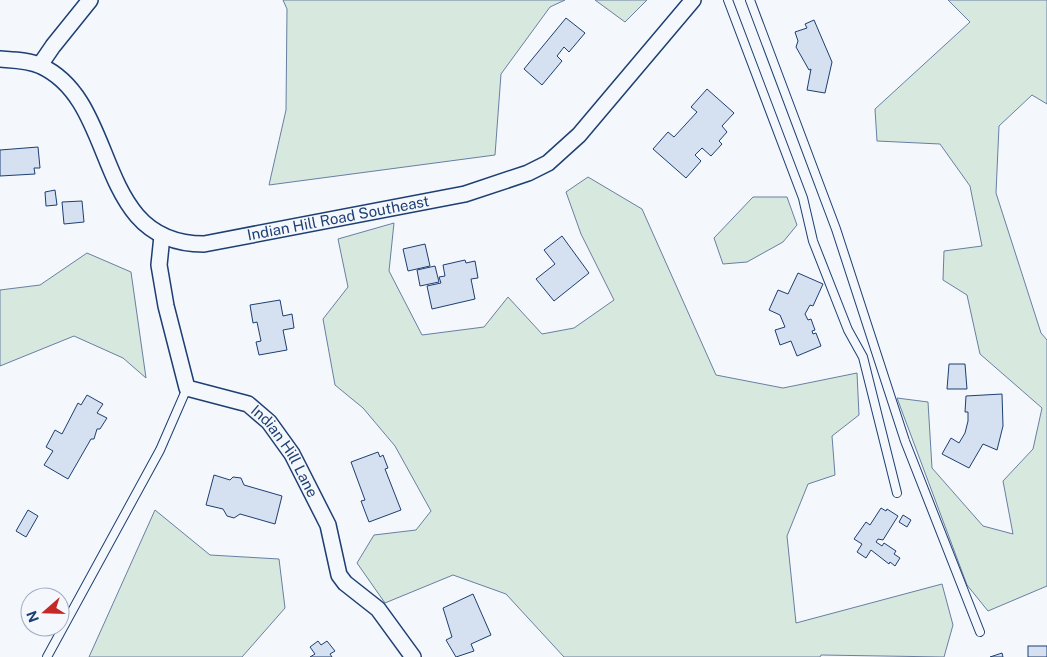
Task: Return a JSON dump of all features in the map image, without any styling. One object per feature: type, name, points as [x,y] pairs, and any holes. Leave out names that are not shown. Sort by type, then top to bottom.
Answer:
[{"type":"street","points":[[40,65],[90,0]]},
{"type":"street","name":"Indian Hill Road Southeast","points":[[0,59],[40,65],[56,74],[68,86],[86,111],[113,176],[128,206],[144,224],[162,236],[185,244],[229,240],[465,194],[528,173],[548,164],[579,135],[693,0]]},
{"type":"street","points":[[162,236],[159,265],[166,306],[187,388]]},
{"type":"street","name":"Indian Hill Lane","points":[[187,388],[248,404],[269,422],[292,454],[328,525],[340,575],[345,583],[378,609],[413,657]]},
{"type":"lane","points":[[728,0],[803,198],[813,242],[848,330],[863,357],[897,492]]},
{"type":"lane","points":[[750,0],[836,229],[905,441],[980,632]]},
{"type":"lane","points":[[47,657],[160,450],[187,388]]},
{"type":"shaded area","points":[[283,0],[565,0],[550,7],[501,74],[495,155],[269,185],[286,110],[287,9]]},
{"type":"shaded area","points":[[595,0],[647,0],[625,22]]},
{"type":"shaded area","points":[[948,0],[1047,0],[1047,104],[1032,95],[999,126],[996,193],[1041,333],[1047,340],[1047,586],[988,611],[967,585],[897,398],[928,402],[932,468],[983,526],[1013,534],[1003,481],[1033,449],[1042,408],[980,354],[967,295],[943,280],[944,251],[982,246],[970,186],[940,144],[877,141],[875,109],[970,22]]},
{"type":"shaded area","points":[[588,177],[642,209],[716,375],[783,388],[857,373],[859,415],[832,436],[835,475],[808,484],[787,536],[796,623],[942,584],[953,625],[944,657],[821,655],[820,657],[564,657],[506,594],[453,575],[385,603],[357,563],[374,535],[416,530],[431,511],[395,446],[363,408],[335,385],[323,319],[348,287],[338,239],[394,223],[389,271],[422,335],[484,327],[508,297],[542,334],[574,328],[614,300],[581,234],[566,192]]},
{"type":"shaded area","points":[[753,197],[787,197],[797,225],[783,242],[747,262],[723,264],[714,238]]},
{"type":"shaded area","points":[[87,253],[131,272],[146,378],[123,358],[74,336],[0,366],[0,290],[40,285]]},
{"type":"shaded area","points":[[155,510],[210,555],[279,559],[285,608],[242,657],[89,657]]},
{"type":"building","points":[[566,18],[585,33],[569,52],[564,47],[557,56],[562,61],[542,85],[524,69]]},
{"type":"building","points":[[814,20],[832,62],[825,93],[807,90],[811,69],[809,70],[796,47],[798,41],[795,32],[807,28],[805,24]]},
{"type":"building","points":[[707,89],[734,113],[722,126],[727,132],[719,141],[722,144],[711,156],[702,148],[695,155],[701,161],[686,178],[653,149],[668,132],[674,137],[697,112],[691,107]]},
{"type":"building","points":[[38,147],[40,168],[34,168],[35,174],[0,176],[0,150]]},
{"type":"building","points":[[55,190],[57,205],[46,206],[45,192]]},
{"type":"building","points":[[82,201],[84,222],[64,224],[62,202]]},
{"type":"building","points":[[562,236],[589,273],[554,301],[536,279],[555,264],[544,250]]},
{"type":"building","points":[[425,244],[430,266],[408,271],[403,249]]},
{"type":"building","points":[[465,260],[466,263],[475,261],[478,278],[471,279],[475,299],[432,309],[427,286],[441,283],[439,277],[445,276],[443,265]]},
{"type":"building","points":[[435,266],[439,282],[420,286],[417,270]]},
{"type":"building","points":[[798,273],[823,284],[813,306],[810,305],[805,314],[808,320],[811,319],[815,330],[812,331],[813,334],[816,333],[821,346],[797,356],[791,341],[780,345],[775,330],[785,327],[780,315],[769,310],[778,290],[788,294]]},
{"type":"building","points":[[280,300],[283,316],[292,314],[294,328],[283,330],[287,350],[259,355],[256,342],[261,341],[257,322],[253,323],[250,305]]},
{"type":"building","points":[[949,364],[965,364],[967,389],[947,389]]},
{"type":"building","points":[[1002,394],[1003,426],[997,450],[983,444],[969,468],[942,454],[951,438],[959,443],[965,433],[968,421],[968,412],[965,412],[966,396]]},
{"type":"building","points":[[87,395],[103,404],[97,413],[107,418],[100,429],[97,429],[94,439],[91,439],[68,479],[44,465],[53,451],[46,447],[55,430],[62,434],[78,403],[81,405]]},
{"type":"building","points":[[378,452],[380,457],[383,455],[388,468],[385,469],[401,510],[369,522],[361,501],[365,500],[351,462]]},
{"type":"building","points":[[214,475],[230,480],[233,477],[241,478],[244,485],[282,496],[275,524],[240,514],[234,518],[227,516],[223,509],[206,505]]},
{"type":"building","points":[[881,508],[886,511],[887,509],[898,516],[883,540],[878,539],[876,542],[882,546],[884,543],[896,551],[894,554],[900,558],[895,566],[890,562],[889,564],[871,550],[866,558],[857,552],[862,544],[854,539],[866,522],[870,525]]},
{"type":"building","points":[[28,510],[38,516],[26,537],[16,531]]},
{"type":"building","points":[[903,515],[911,520],[907,527],[899,522]]},
{"type":"building","points":[[473,594],[491,635],[471,644],[474,651],[456,657],[446,640],[452,637],[443,608]]},
{"type":"building","points":[[318,641],[321,645],[327,641],[335,651],[330,654],[332,657],[310,657],[315,654],[310,647]]},
{"type":"building","points":[[1028,646],[1047,646],[1047,657],[1028,657]]},
{"type":"building","points":[[1002,653],[1003,657],[990,657]]}]
